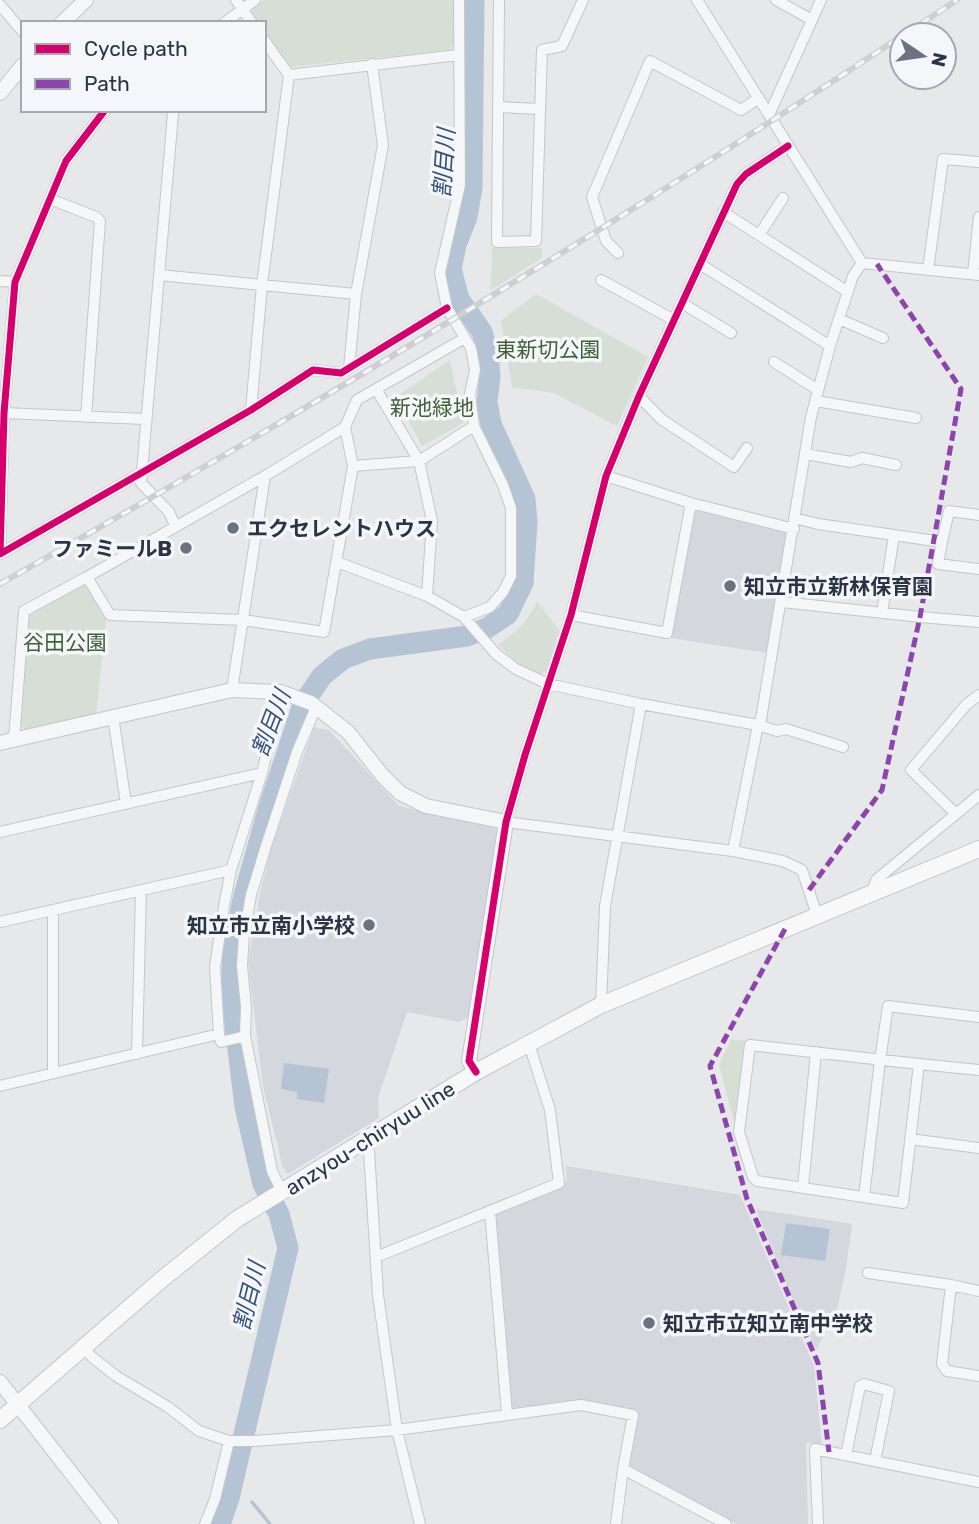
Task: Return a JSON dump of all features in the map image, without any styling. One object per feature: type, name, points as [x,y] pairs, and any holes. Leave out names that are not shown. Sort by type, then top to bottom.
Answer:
[{"type":"main road","name":"anzyou-chiryuu line","points":[[0,1420],[237,1219],[476,1072],[601,1005],[979,849]]},
{"type":"street","points":[[64,21],[86,0]]},
{"type":"street","points":[[225,21],[239,4],[255,0]]},
{"type":"street","points":[[459,0],[460,186],[440,273],[447,308],[471,348],[475,370],[470,394],[474,426],[503,485],[511,508],[511,576],[503,592],[490,607],[467,620]]},
{"type":"street","points":[[499,0],[496,242],[536,241],[542,50],[562,46],[583,0]]},
{"type":"street","points":[[697,0],[862,263]]},
{"type":"street","points":[[776,0],[812,20]]},
{"type":"street","points":[[769,115],[821,0]]},
{"type":"street","points":[[239,4],[251,21]]},
{"type":"street","points":[[0,5],[21,30]]},
{"type":"street","points":[[251,410],[262,285],[289,75],[266,43]]},
{"type":"street","points":[[289,75],[458,55]]},
{"type":"street","points":[[618,253],[606,241],[592,197],[650,61],[741,110],[759,98]]},
{"type":"street","points":[[349,368],[356,294],[383,145],[372,64]]},
{"type":"street","points":[[0,93],[21,67]]},
{"type":"street","points":[[499,107],[539,108]]},
{"type":"street","points":[[103,112],[66,161],[15,282],[4,414],[0,554],[251,410],[313,370],[341,373],[447,308]]},
{"type":"street","points":[[172,112],[141,483],[169,512],[176,525]]},
{"type":"street","points":[[476,1072],[469,1061],[506,822],[571,615],[606,476],[639,396],[737,184],[746,174],[788,146]]},
{"type":"street","points":[[928,270],[943,159],[979,162]]},
{"type":"street","points":[[50,198],[100,221],[86,416]]},
{"type":"street","points":[[759,235],[783,198]]},
{"type":"street","points":[[723,212],[848,292]]},
{"type":"street","points":[[862,263],[976,275],[979,217]]},
{"type":"street","points":[[733,851],[761,719],[817,395],[853,276],[862,263]]},
{"type":"street","points":[[700,264],[830,346]]},
{"type":"street","points":[[159,275],[356,294]]},
{"type":"street","points":[[601,280],[674,320]]},
{"type":"street","points":[[0,281],[15,282]]},
{"type":"street","points":[[682,303],[731,333]]},
{"type":"street","points":[[839,319],[883,338]]},
{"type":"street","points":[[465,338],[357,400],[345,427],[24,611],[7,741],[232,690],[288,694],[313,705],[348,732],[400,793],[426,806],[506,822],[733,851],[783,862],[802,870],[817,915]]},
{"type":"street","points":[[774,362],[817,395],[916,418]]},
{"type":"street","points":[[376,389],[419,461],[432,522],[427,596]]},
{"type":"street","points":[[639,396],[661,419],[734,467],[747,448]]},
{"type":"street","points":[[4,414],[145,419]]},
{"type":"street","points":[[353,467],[419,461],[474,426]]},
{"type":"street","points":[[87,577],[110,615],[243,621],[324,632],[353,467],[345,427]]},
{"type":"street","points":[[805,453],[851,462],[862,458],[895,465]]},
{"type":"street","points":[[232,690],[265,475]]},
{"type":"street","points":[[606,476],[691,503],[794,523],[942,542]]},
{"type":"street","points":[[571,615],[667,633],[691,503]]},
{"type":"street","points":[[979,515],[948,511],[938,564],[979,569]]},
{"type":"street","points":[[882,613],[894,535]]},
{"type":"street","points":[[337,562],[427,596],[467,620],[516,669],[548,684],[777,731],[786,729],[844,747]]},
{"type":"street","points":[[782,602],[979,621]]},
{"type":"street","points":[[220,1038],[215,967],[223,906],[231,870],[288,694]]},
{"type":"street","points":[[956,814],[911,770],[966,705],[979,695]]},
{"type":"street","points":[[601,1005],[605,906],[641,704]]},
{"type":"street","points":[[282,1192],[272,1171],[245,1036],[246,1007],[242,966],[244,934],[251,895],[313,705]]},
{"type":"street","points":[[113,716],[127,804]]},
{"type":"street","points":[[0,832],[262,773]]},
{"type":"street","points":[[872,892],[876,880],[979,795]]},
{"type":"street","points":[[0,922],[231,870]]},
{"type":"street","points":[[137,1054],[141,890]]},
{"type":"street","points":[[52,1072],[53,912]]},
{"type":"street","points":[[864,1197],[888,1006],[979,1017]]},
{"type":"street","points":[[0,1086],[137,1054],[220,1038],[245,1036]]},
{"type":"street","points":[[376,1257],[559,1184],[550,1110],[529,1044]]},
{"type":"street","points":[[919,1064],[903,1203],[757,1181],[753,1177],[739,1132],[750,1045],[979,1070]]},
{"type":"street","points":[[803,1187],[816,1052]]},
{"type":"street","points":[[910,1139],[979,1148]]},
{"type":"street","points":[[365,1140],[369,1151],[378,1295],[397,1430],[420,1524]]},
{"type":"street","points":[[489,1211],[508,1414]]},
{"type":"street","points":[[868,1273],[979,1291]]},
{"type":"street","points":[[951,1286],[942,1364],[947,1371],[979,1376]]},
{"type":"street","points":[[83,1347],[116,1376],[168,1406],[199,1430],[229,1441],[397,1430],[581,1405],[633,1415],[616,1524]]},
{"type":"street","points":[[0,1382],[111,1524]]},
{"type":"street","points":[[846,1455],[860,1386],[864,1384],[889,1391],[875,1461]]},
{"type":"street","points":[[205,1524],[215,1499],[229,1441]]},
{"type":"street","points":[[818,1524],[815,1449],[979,1482]]},
{"type":"street","points":[[623,1469],[726,1524]]},
{"type":"shaded area","name":"知立市立新林保育園","points":[[695,510],[785,530],[788,534],[768,653],[671,638]]},
{"type":"shaded area","name":"知立市立南小学校","points":[[314,727],[329,730],[399,806],[498,829],[468,1017],[459,1022],[407,1012],[378,1098],[379,1118],[288,1174],[283,1168],[263,1086],[248,961],[271,849]]},
{"type":"shaded area","name":"知立市立知立南中学校","points":[[566,1166],[740,1195],[814,1366],[822,1446],[806,1442],[808,1524],[736,1524],[632,1468],[628,1464],[638,1410],[578,1401],[511,1410],[494,1213],[567,1181]]},
{"type":"shaded area","name":"知立市立知立南中学校","points":[[756,1209],[852,1224],[836,1314],[816,1350],[789,1291]]},
{"type":"green space","points":[[264,0],[455,0],[455,44],[449,50],[290,67],[266,35],[266,21],[257,21],[252,14],[253,9]]},
{"type":"green space","points":[[492,248],[542,248],[542,258],[491,290]]},
{"type":"green space","name":"東新切公園","points":[[536,294],[648,357],[617,426],[554,393],[512,387],[501,321]]},
{"type":"green space","name":"新池緑地","points":[[450,360],[463,423],[422,446],[398,401],[402,393]]},
{"type":"green space","name":"谷田公園","points":[[82,585],[87,586],[106,620],[96,715],[26,731],[20,725],[29,616]]},
{"type":"green space","points":[[537,602],[559,630],[547,670],[541,674],[517,664],[498,644],[521,626]]},
{"type":"green space","points":[[731,1039],[747,1041],[736,1129],[719,1065]]},
{"type":"water","points":[[284,1063],[329,1069],[324,1103],[297,1099],[297,1092],[281,1089]]},
{"type":"water","points":[[786,1223],[830,1229],[825,1261],[781,1255]]},
{"type":"waterway","name":"割目川","points":[[220,1524],[229,1498],[288,1248],[279,1214],[263,1184],[245,1107],[231,992],[233,954],[243,899],[268,810],[303,704],[322,676],[343,659],[370,649],[467,636],[487,628],[508,614],[523,583],[527,522],[525,499],[491,424],[487,402],[490,377],[488,353],[482,332],[459,299],[451,269],[456,245],[467,217],[472,188],[474,0]]},
{"type":"waterway","points":[[229,1498],[238,1498]]},
{"type":"waterway","points":[[252,1502],[270,1524]]},
{"type":"railway","points":[[925,21],[957,0]]},
{"type":"railway","points":[[0,584],[229,453],[456,318],[680,179],[888,45]]},
{"type":"marked path","points":[[809,890],[882,790],[920,617],[961,389],[877,264]]},
{"type":"marked path","points":[[785,929],[710,1066],[747,1199],[818,1363],[829,1452]]},
{"type":"cycle path","points":[[103,112],[66,161],[15,282],[4,413],[0,554],[251,410],[313,370],[341,373],[447,308]]},
{"type":"cycle path","points":[[476,1072],[469,1061],[506,822],[571,615],[606,476],[639,396],[737,184],[746,174],[788,146]]},
{"type":"place","name":"エクセレントハウス","points":[[233,528]]},
{"type":"place","name":"ファミールB","points":[[186,548]]},
{"type":"place","name":"知立市立新林保育園","points":[[730,586]]},
{"type":"place","name":"知立市立南小学校","points":[[369,925]]},
{"type":"place","name":"知立市立知立南中学校","points":[[649,1323]]}]
